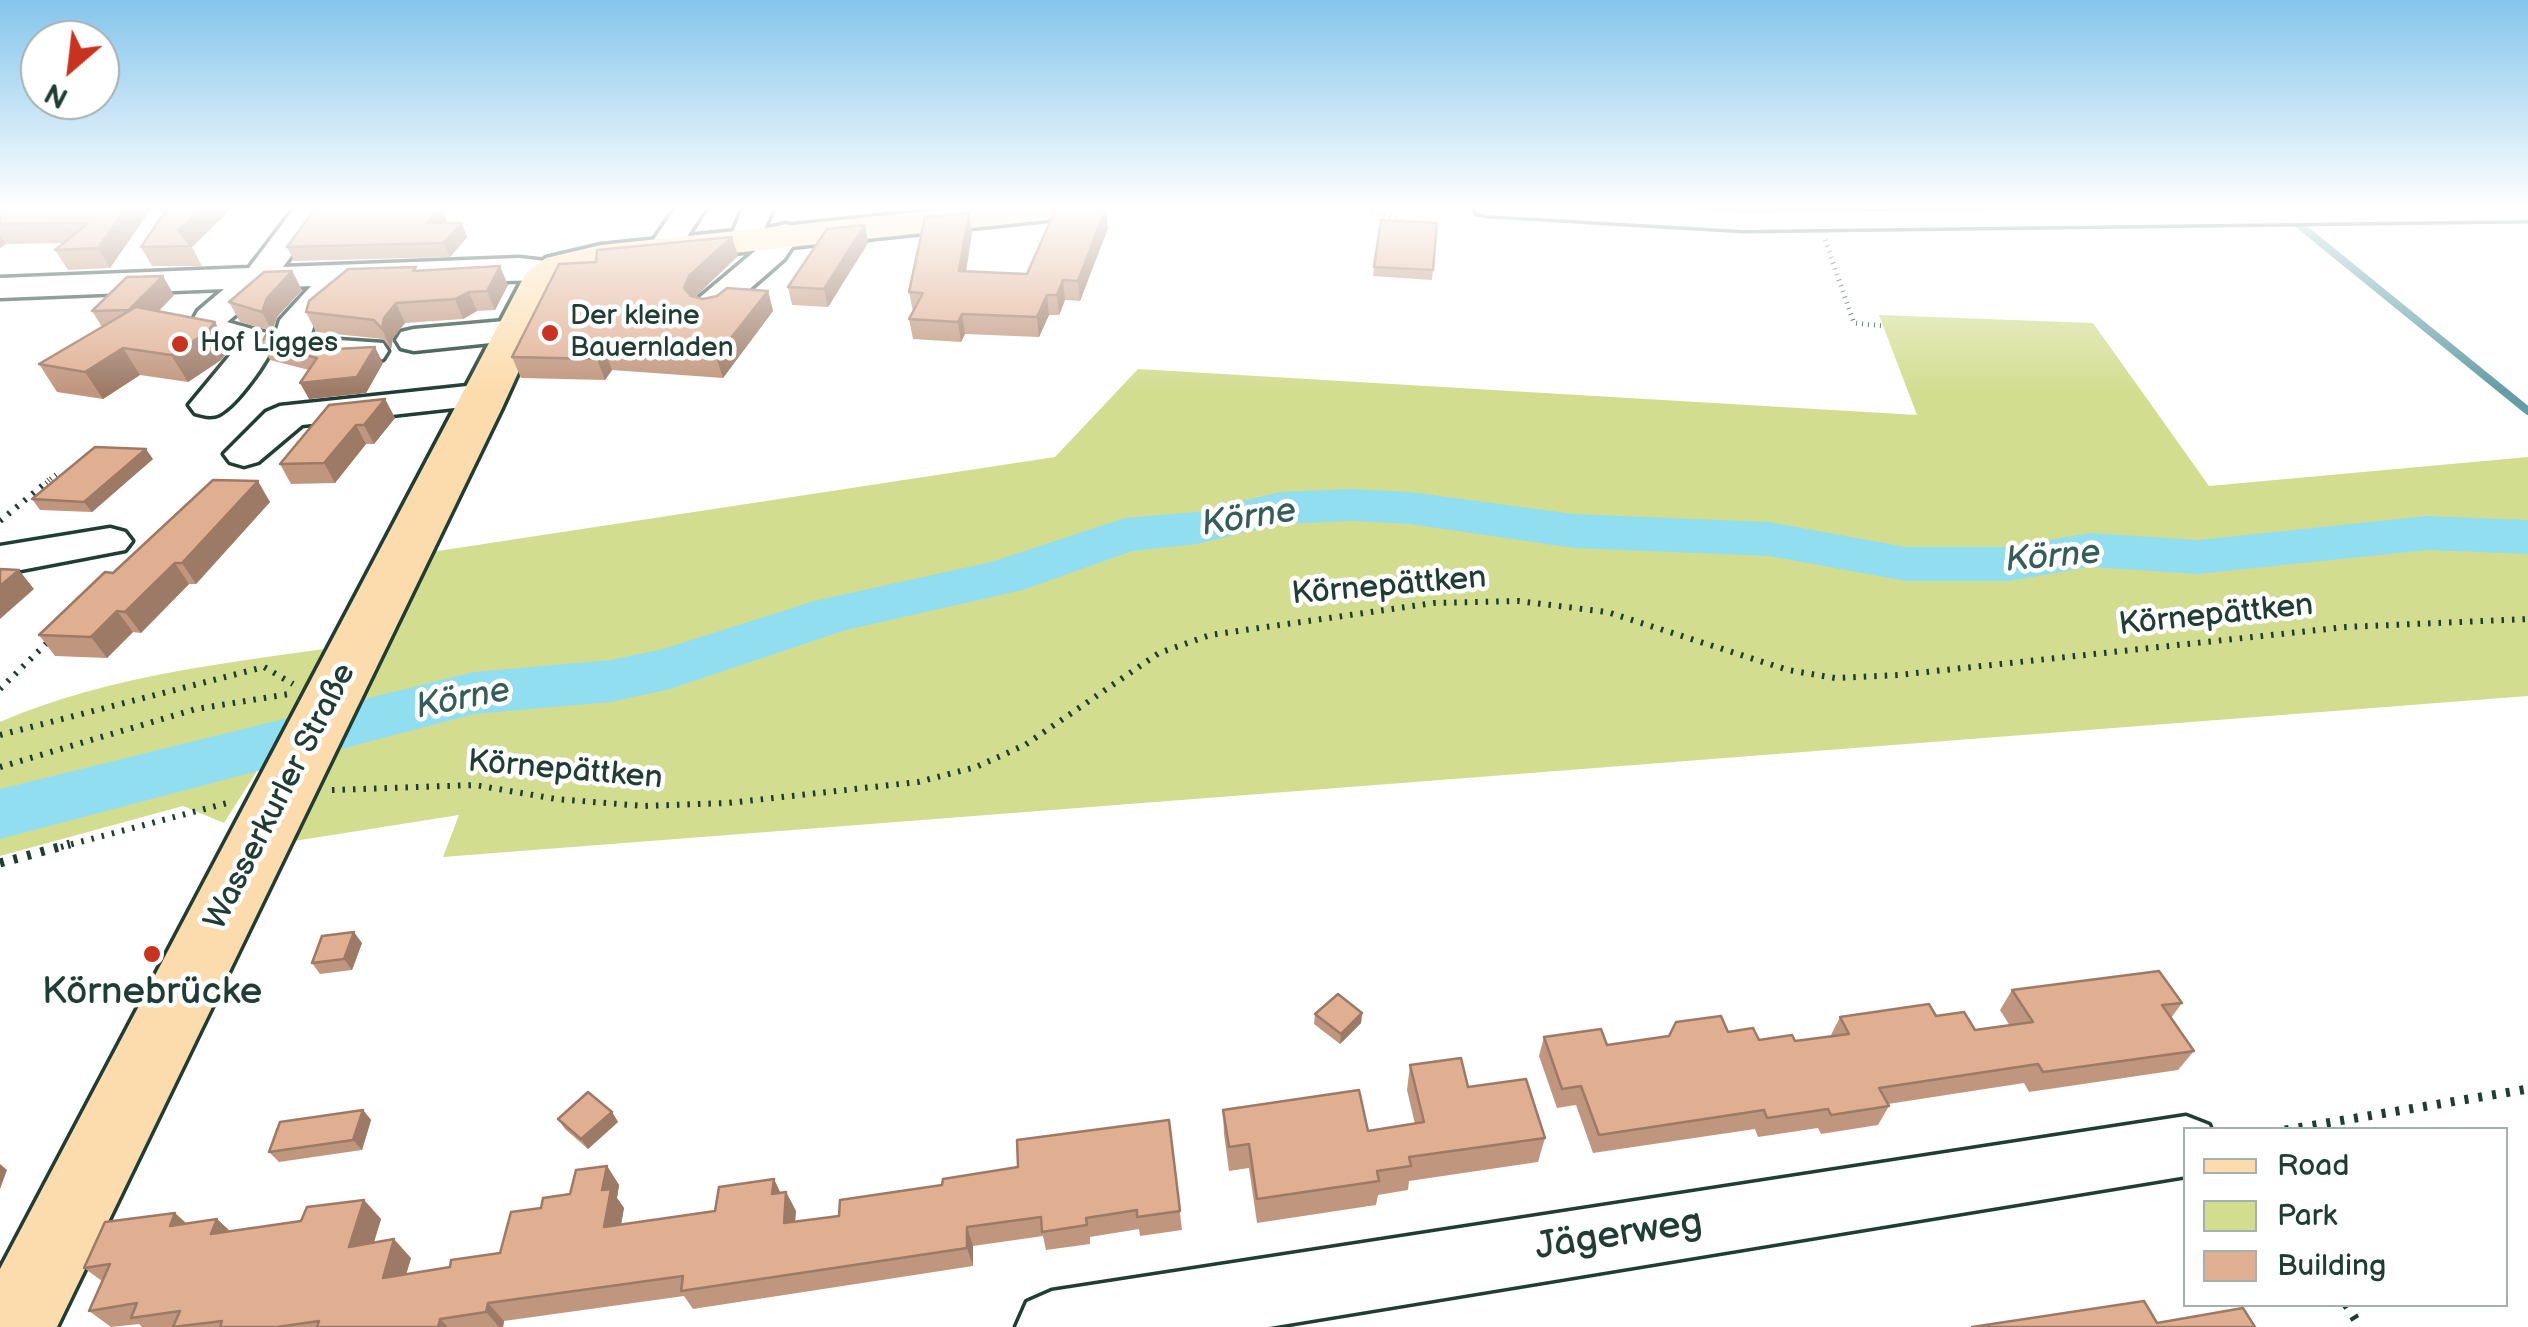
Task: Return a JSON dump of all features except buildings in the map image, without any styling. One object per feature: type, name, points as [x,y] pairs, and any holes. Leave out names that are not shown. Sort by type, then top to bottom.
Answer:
[{"type":"main road","points":[[552,270],[559,268]]},
{"type":"main road","name":"Wasserkurler Straße","points":[[14,1327],[283,791],[318,698],[486,395],[540,281],[552,270]]},
{"type":"street","points":[[120,283],[130,268]]},
{"type":"street","points":[[208,405],[252,358],[257,342],[207,327],[210,318],[259,278],[266,268]]},
{"type":"street","points":[[710,306],[753,268]]},
{"type":"street","points":[[0,288],[552,270]]},
{"type":"street","points":[[346,275],[302,315],[292,328],[292,339],[319,350],[370,351]]},
{"type":"street","points":[[414,340],[516,331]]},
{"type":"street","points":[[244,454],[280,420],[294,414],[486,395]]},
{"type":"street","points":[[0,560],[110,542]]},
{"type":"street","name":"Jägerweg","points":[[1052,1327],[1241,1312],[2183,1147]]},
{"type":"path","points":[[1834,268],[1854,323],[1884,326]]},
{"type":"path","points":[[0,521],[58,473]]},
{"type":"path","name":"Körnepättken","points":[[0,863],[283,791],[475,785],[556,800],[644,806],[728,803],[918,782],[976,767],[1025,744],[1159,653],[1210,635],[1434,603],[1518,601],[1607,612],[1788,670],[1835,678],[1898,676],[2346,627],[2528,620]]},
{"type":"path","points":[[0,689],[54,636]]},
{"type":"path","points":[[0,735],[264,667],[318,698]]},
{"type":"path","points":[[0,767],[196,709],[318,698]]},
{"type":"path","points":[[2303,1127],[2528,1089]]},
{"type":"green space","points":[[1879,315],[2093,323],[2209,486],[2528,457],[2528,696],[443,857],[459,815],[275,844],[418,554],[1055,457],[1138,369],[1917,415]]},
{"type":"green space","points":[[344,646],[290,719],[224,823],[183,806],[0,856],[0,722],[126,682]]},
{"type":"waterway","points":[[2352,268],[2528,411]]},
{"type":"waterway","name":"Körne","points":[[0,814],[474,693],[611,681],[670,668],[834,614],[1003,577],[1125,535],[1197,528],[1280,508],[1410,508],[1574,531],[1769,539],[1906,564],[2008,564],[2090,550],[2198,557],[2427,533],[2528,537]]},
{"type":"place","name":"Der kleine Bauernladen","points":[[550,333]]},
{"type":"place","name":"Hof Ligges","points":[[180,344]]},
{"type":"place","name":"Körnebrücke","points":[[152,954]]}]
